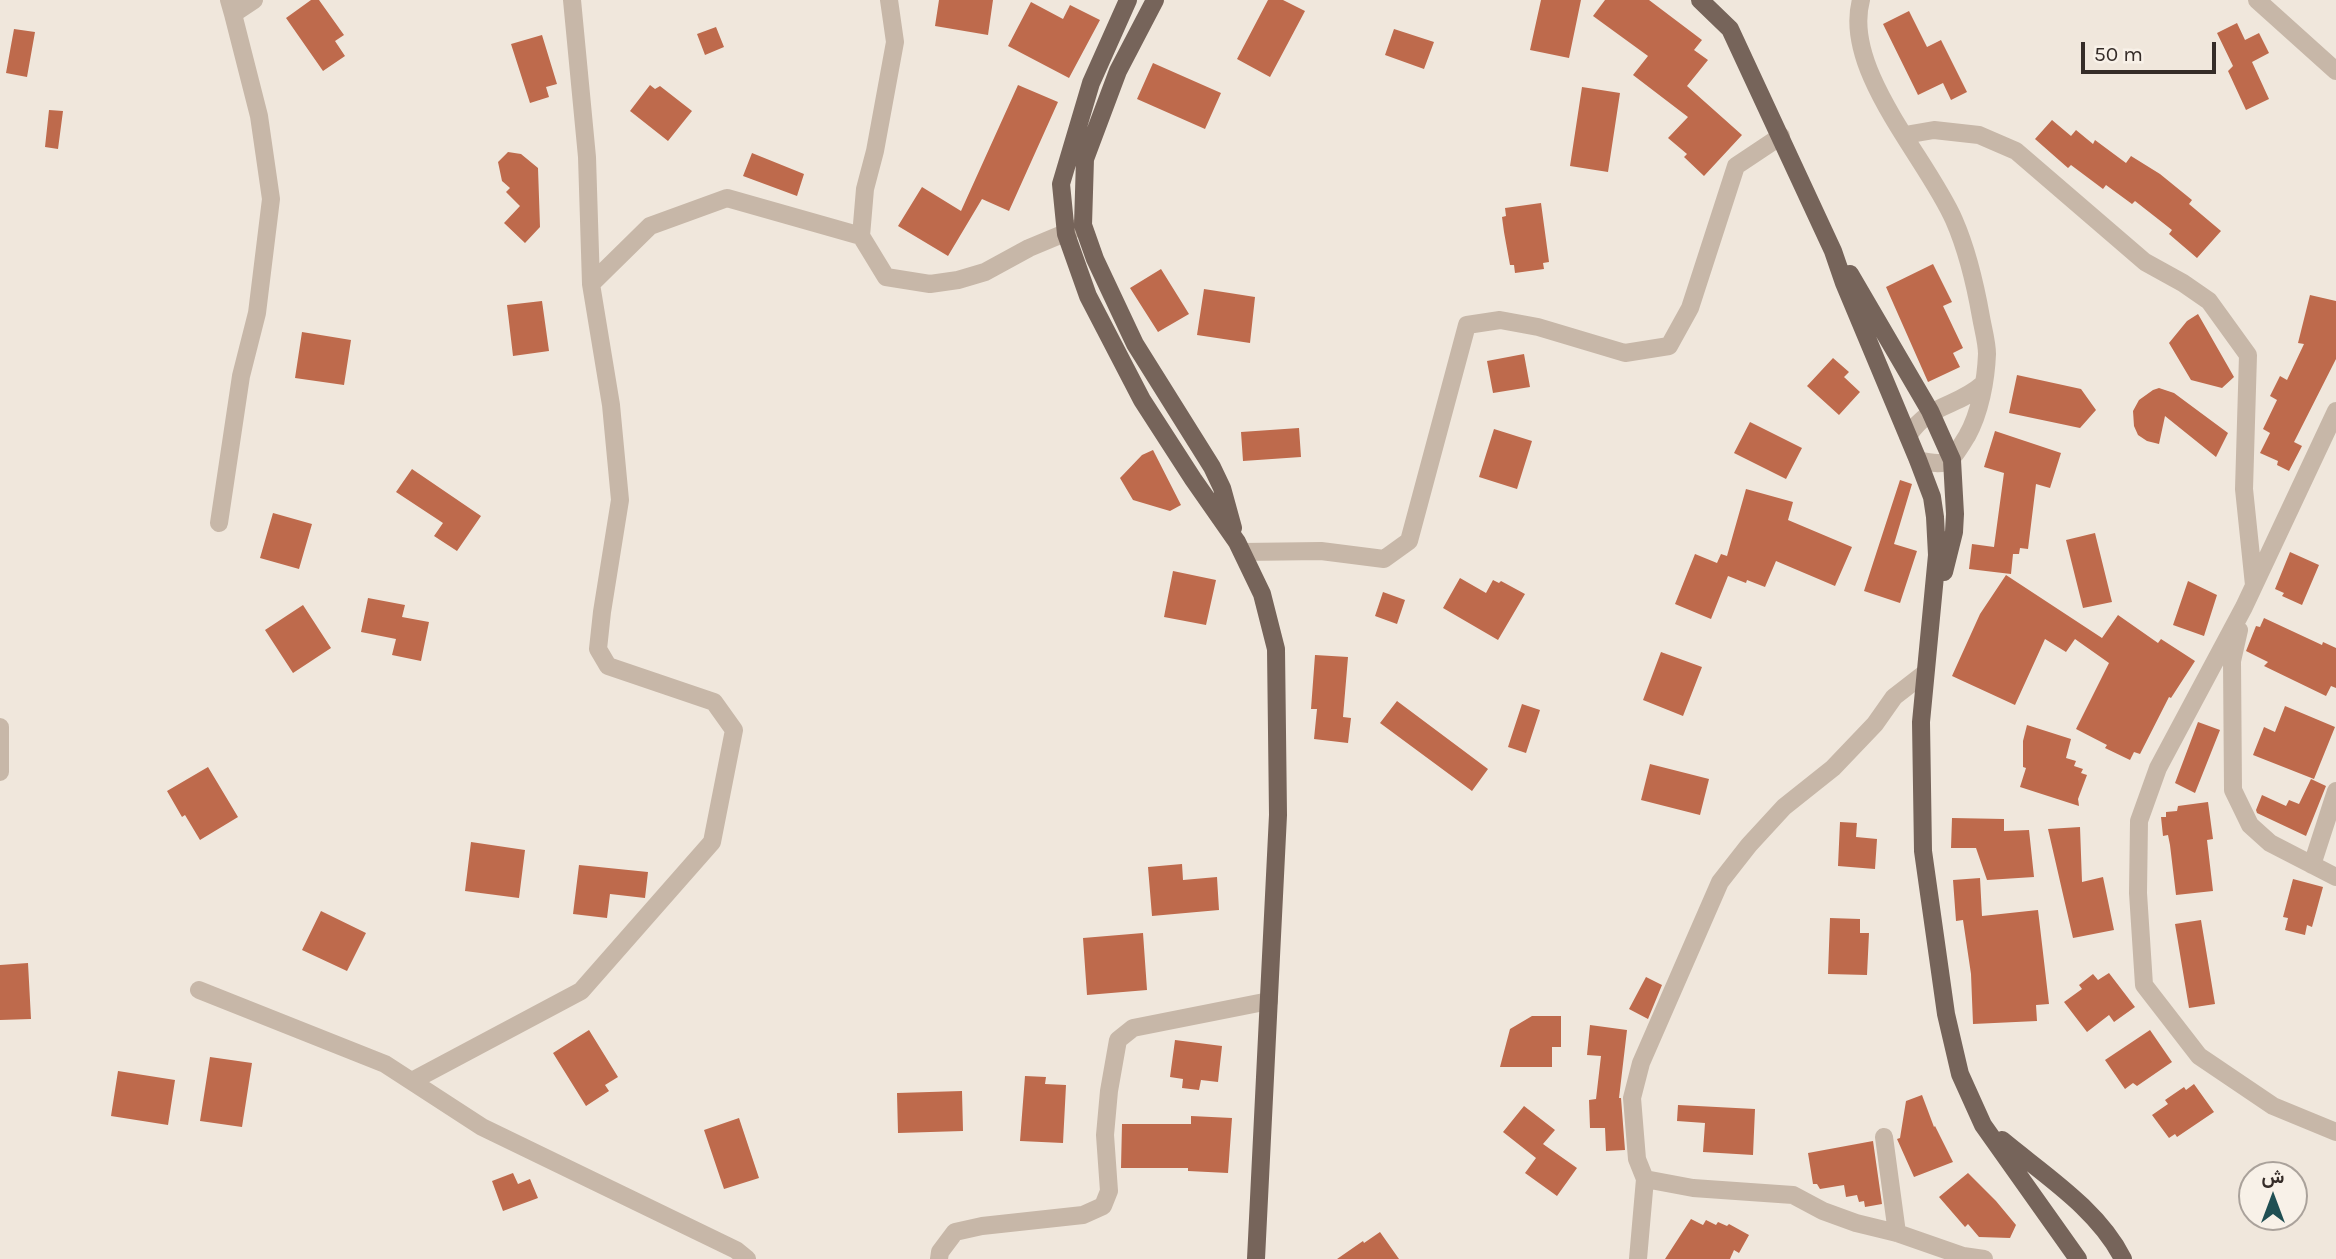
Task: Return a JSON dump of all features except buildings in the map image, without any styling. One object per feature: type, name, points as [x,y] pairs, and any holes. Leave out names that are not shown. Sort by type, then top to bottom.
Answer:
[{"type":"main road","points":[[1128,0],[1091,83],[1061,184],[1066,234],[1088,296],[1142,400],[1239,547],[1262,594],[1276,649],[1278,815],[1256,1259]]},
{"type":"main road","points":[[1155,0],[1118,71],[1086,159],[1083,225],[1095,259],[1135,344],[1223,488],[1239,547]]},
{"type":"main road","points":[[1700,0],[1730,29],[1781,136],[1833,251],[1932,497],[1938,537],[1921,722],[1923,851],[1946,1014],[1960,1074],[1983,1125],[2078,1259]]},
{"type":"main road","points":[[1833,251],[1854,281],[1930,411],[1952,460],[1956,496],[1954,532],[1931,616]]},
{"type":"main road","points":[[1983,1125],[2085,1209],[2116,1245],[2123,1259]]},
{"type":"street","points":[[219,523],[241,376],[257,313],[271,199],[258,116],[231,7],[254,0]]},
{"type":"street","points":[[412,1081],[581,991],[712,842],[734,730],[714,702],[608,666],[598,649],[620,500],[611,405],[591,284],[587,157],[572,0]]},
{"type":"street","points":[[889,0],[895,42],[865,189],[861,236],[886,277],[930,284],[958,280],[985,272],[1030,248],[1083,225]]},
{"type":"street","points":[[1861,0],[1858,14],[1864,53],[1888,113],[1905,135],[1954,218],[1971,264],[1987,352],[1983,384],[1970,429],[1952,460],[1945,464],[1918,460]]},
{"type":"street","points":[[2257,0],[2336,71]]},
{"type":"street","points":[[1905,135],[1934,130],[1979,135],[2015,151],[2145,262],[2209,301],[2248,355],[2244,489],[2254,585]]},
{"type":"street","points":[[1239,547],[1321,551],[1384,559],[1409,541],[1467,325],[1500,320],[1538,327],[1625,353],[1669,346],[1690,308],[1736,166],[1781,136]]},
{"type":"street","points":[[591,284],[650,226],[727,198],[861,236]]},
{"type":"street","points":[[1908,436],[1930,411],[1965,397],[1983,384]]},
{"type":"street","points":[[2336,411],[2244,607],[2158,768],[2139,821],[2138,893],[2144,985],[2199,1056],[2273,1107],[2336,1132]]},
{"type":"street","points":[[2244,607],[2232,661],[2233,790],[2250,825],[2270,843],[2336,877]]},
{"type":"street","points":[[1638,1259],[1645,1179],[1637,1159],[1632,1098],[1641,1063],[1720,881],[1784,807],[1833,768],[1875,723],[1894,697],[1925,673]]},
{"type":"street","points":[[0,727],[0,772]]},
{"type":"street","points":[[2312,865],[2336,791]]},
{"type":"street","points":[[199,990],[385,1064],[482,1128],[736,1250],[747,1259]]},
{"type":"street","points":[[939,1259],[940,1252],[955,1232],[982,1226],[1083,1216],[1103,1206],[1109,1191],[1105,1135],[1109,1091],[1118,1040],[1133,1028],[1269,1001]]},
{"type":"street","points":[[1884,1137],[1897,1233]]},
{"type":"street","points":[[1645,1179],[1693,1188],[1793,1195],[1823,1211],[1856,1223],[1897,1233],[1963,1256],[1984,1259]]}]
